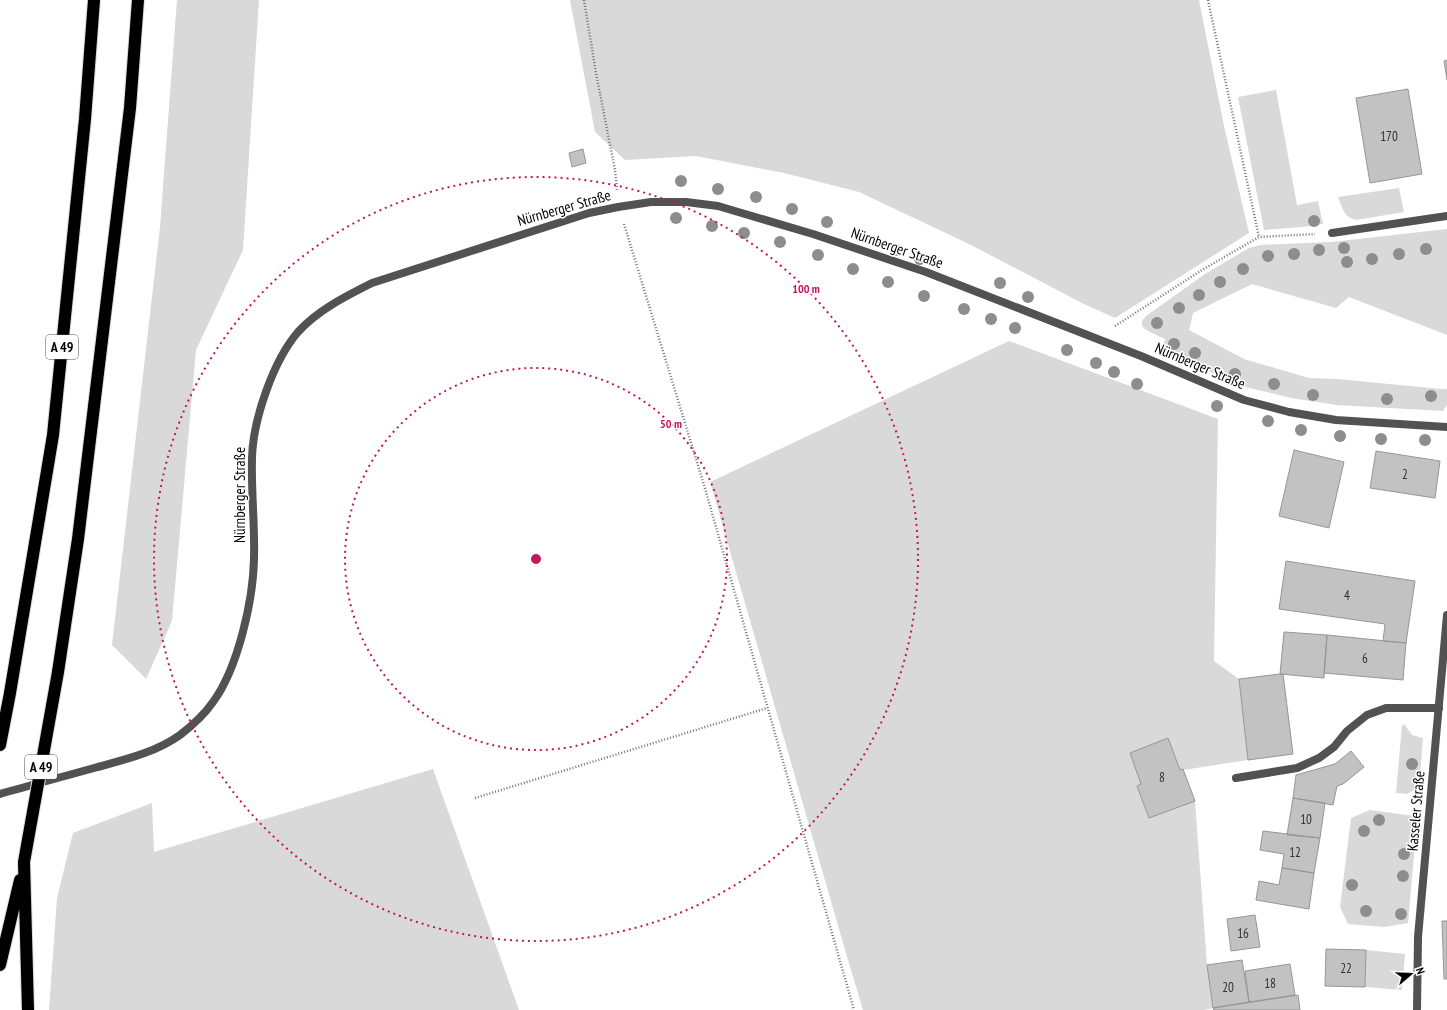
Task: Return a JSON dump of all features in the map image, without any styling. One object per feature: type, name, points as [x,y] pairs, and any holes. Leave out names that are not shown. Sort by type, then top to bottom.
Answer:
[{"type":"highway","name":"A 49","points":[[0,745],[53,435],[85,119],[94,0]]},
{"type":"highway","name":"A 49","points":[[0,964],[24,862],[58,672],[78,539],[130,108],[138,0]]},
{"type":"highway","points":[[24,862],[28,1010]]},
{"type":"street","name":"Nürnberger Straße","points":[[0,794],[129,758],[157,748],[178,736],[198,721],[214,701],[236,656],[248,612],[254,560],[252,457],[257,425],[267,390],[288,345],[299,331],[331,305],[372,282],[589,213],[651,202],[686,202],[718,206],[813,234],[926,272],[1141,356],[1244,400],[1289,412],[1336,420],[1447,427]]},
{"type":"street","points":[[1332,233],[1447,216]]},
{"type":"street","name":"Kasseler Straße","points":[[1417,1010],[1418,937],[1447,615]]},
{"type":"street","points":[[1236,778],[1297,768],[1334,748],[1347,732],[1367,715],[1386,708],[1439,708]]},
{"type":"path","points":[[584,0],[596,73],[615,170],[618,207],[704,485],[854,1010]]},
{"type":"path","points":[[1208,0],[1258,237]]},
{"type":"path","points":[[1115,326],[1202,270],[1258,237],[1332,233]]},
{"type":"path","points":[[475,798],[767,708]]},
{"type":"shaded area","points":[[177,0],[259,0],[243,250],[196,350],[172,621],[146,679],[112,645],[160,227]]},
{"type":"shaded area","points":[[570,0],[1199,0],[1224,126],[1249,233],[1115,318],[1084,304],[969,244],[859,192],[784,173],[696,156],[625,160],[595,132]]},
{"type":"shaded area","points":[[1276,90],[1297,205],[1318,201],[1323,224],[1264,230],[1238,97]]},
{"type":"shaded area","points":[[1399,188],[1404,212],[1356,220],[1346,214],[1338,197]]},
{"type":"shaded area","points":[[1447,229],[1447,335],[1349,297],[1336,308],[1252,284],[1193,313],[1189,330],[1244,359],[1309,378],[1337,379],[1447,389],[1447,405],[1443,411],[1336,405],[1291,398],[1246,387],[1217,375],[1162,348],[1165,339],[1146,330],[1142,326],[1142,321],[1146,316],[1205,274],[1249,248],[1260,245],[1331,242]]},
{"type":"shaded area","points":[[1009,341],[1218,419],[1214,661],[1239,679],[1248,760],[1183,770],[1195,801],[1207,965],[1213,1008],[1204,1010],[863,1010],[710,482]]},
{"type":"shaded area","points":[[1402,725],[1405,725],[1412,735],[1423,738],[1419,787],[1407,794],[1396,793]]},
{"type":"shaded area","points":[[433,769],[519,1010],[49,1010],[57,898],[73,833],[152,803],[154,852]]},
{"type":"shaded area","points":[[1370,810],[1415,816],[1417,822],[1408,923],[1384,927],[1348,924],[1340,907],[1351,818]]},
{"type":"shaded area","points":[[1366,950],[1405,954],[1402,990],[1365,987]]},
{"type":"building","points":[[1447,60],[1447,80],[1444,61]]},
{"type":"building","points":[[1408,89],[1422,174],[1370,183],[1356,98]]},
{"type":"building","points":[[583,149],[586,163],[572,167],[569,153]]},
{"type":"building","points":[[1294,450],[1344,462],[1329,528],[1279,516]]},
{"type":"building","points":[[1376,451],[1440,461],[1435,498],[1370,488]]},
{"type":"building","points":[[1286,561],[1415,581],[1406,643],[1383,641],[1385,624],[1279,609]]},
{"type":"building","points":[[1284,632],[1327,635],[1324,678],[1280,674]]},
{"type":"building","points":[[1327,635],[1406,643],[1403,680],[1324,673]]},
{"type":"building","points":[[1283,674],[1293,754],[1248,760],[1239,679]]},
{"type":"building","points":[[1168,738],[1180,770],[1183,769],[1195,801],[1149,818],[1137,786],[1141,784],[1130,753]]},
{"type":"building","points":[[1351,751],[1364,767],[1343,784],[1337,786],[1333,805],[1293,798],[1296,775],[1335,764]]},
{"type":"building","points":[[1293,798],[1325,803],[1320,838],[1287,835]]},
{"type":"building","points":[[1263,831],[1320,838],[1314,873],[1282,868],[1284,854],[1260,850]]},
{"type":"building","points":[[1282,868],[1314,873],[1309,909],[1256,900],[1259,881],[1279,885]]},
{"type":"building","points":[[1255,915],[1260,947],[1231,951],[1227,919]]},
{"type":"building","points":[[1442,921],[1447,921],[1447,979],[1444,979]]},
{"type":"building","points":[[1326,949],[1366,950],[1365,987],[1325,986]]},
{"type":"building","points":[[1242,960],[1249,1002],[1213,1008],[1207,965]]},
{"type":"building","points":[[1290,964],[1295,995],[1249,1002],[1245,971]]},
{"type":"building","points":[[1298,995],[1300,1010],[1214,1010],[1213,1008]]}]
